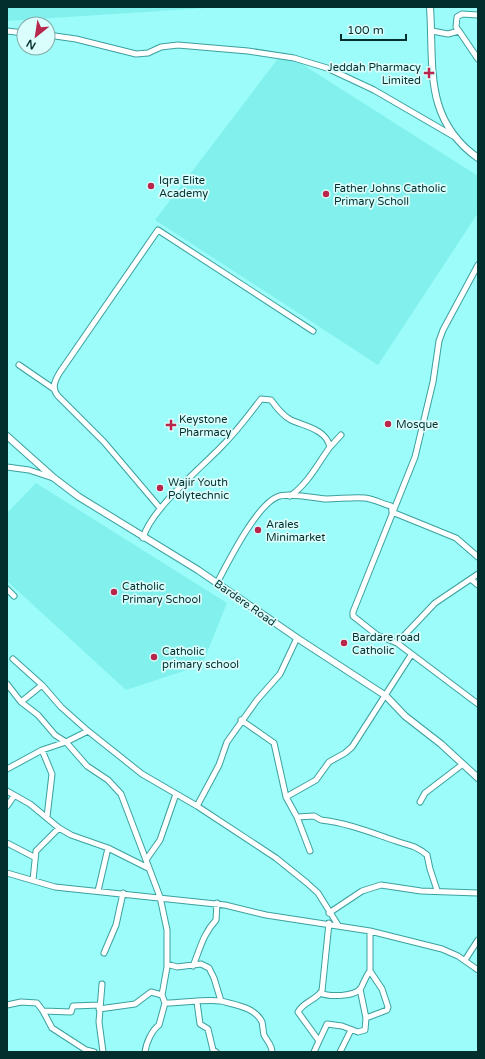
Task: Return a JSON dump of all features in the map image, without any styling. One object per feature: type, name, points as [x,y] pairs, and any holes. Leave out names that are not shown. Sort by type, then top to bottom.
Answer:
[{"type":"street","points":[[430,7],[433,76],[438,107],[446,126],[465,149],[478,158]]},
{"type":"street","points":[[478,15],[462,14],[457,16],[456,26],[478,59]]},
{"type":"street","points":[[432,31],[448,34],[459,31]]},
{"type":"street","points":[[56,36],[76,39],[136,54],[148,54],[162,47],[178,45],[248,51],[294,58],[327,68],[374,90],[455,137]]},
{"type":"street","points":[[54,388],[60,372],[158,230],[312,331]]},
{"type":"street","points":[[478,265],[443,330],[439,341],[433,382],[415,457],[352,612],[353,616],[377,635],[397,643],[478,704]]},
{"type":"street","points":[[19,365],[54,388],[58,396],[104,442],[160,508]]},
{"type":"street","points":[[143,538],[147,525],[160,508],[224,445],[261,399],[271,400],[290,419],[313,428],[329,442],[330,447]]},
{"type":"street","name":"Bardere Road","points":[[7,436],[54,478],[79,497],[217,583],[297,638],[386,696],[405,716],[441,744],[478,778]]},
{"type":"street","points":[[290,496],[297,491],[310,476],[330,447],[341,436]]},
{"type":"street","points":[[7,468],[29,470],[54,478]]},
{"type":"street","points":[[217,583],[241,540],[265,507],[277,497],[290,496],[335,499],[366,498],[391,506],[392,512]]},
{"type":"street","points":[[392,512],[456,538],[478,557]]},
{"type":"street","points":[[397,643],[435,603],[472,580],[478,574]]},
{"type":"street","points":[[472,580],[478,585]]},
{"type":"street","points":[[7,589],[14,596]]},
{"type":"street","points":[[197,806],[219,765],[223,749],[241,720],[280,674],[297,638]]},
{"type":"street","points":[[286,798],[311,784],[316,780],[329,762],[348,751],[386,696],[411,655]]},
{"type":"street","points":[[13,659],[42,685],[61,707],[88,731],[142,774],[197,806],[289,868],[318,894],[338,925]]},
{"type":"street","points":[[7,684],[21,702],[38,716],[55,735],[66,742],[84,763],[108,780],[121,794],[133,830],[160,897],[167,930],[167,964],[162,995],[165,1003],[159,1025],[154,1028],[145,1052]]},
{"type":"street","points":[[21,702],[42,685]]},
{"type":"street","points":[[241,720],[274,744],[286,798],[297,817],[310,851]]},
{"type":"street","points":[[7,769],[42,750],[66,742],[88,731]]},
{"type":"street","points":[[42,750],[52,774],[47,817]]},
{"type":"street","points":[[420,802],[425,793],[463,764]]},
{"type":"street","points":[[7,791],[47,817],[59,828],[71,835],[108,848],[148,868]]},
{"type":"street","points":[[146,860],[160,840],[176,794]]},
{"type":"street","points":[[7,806],[14,796]]},
{"type":"street","points":[[297,817],[314,816],[321,820],[372,832],[417,847],[427,855],[437,890]]},
{"type":"street","points":[[33,880],[34,857],[39,847],[59,828]]},
{"type":"street","points":[[7,844],[34,857]]},
{"type":"street","points":[[98,891],[108,848]]},
{"type":"street","points":[[7,873],[55,886],[217,903],[266,915],[370,931],[431,945],[465,960],[478,970]]},
{"type":"street","points":[[329,913],[362,891],[376,886],[386,885],[421,890],[478,893]]},
{"type":"street","points":[[104,953],[116,925],[123,893]]},
{"type":"street","points":[[193,966],[201,942],[208,929],[216,920],[217,903]]},
{"type":"street","points":[[319,1041],[298,1012],[301,1007],[320,993],[326,959],[329,924]]},
{"type":"street","points":[[320,993],[327,996],[336,996],[357,992],[360,989],[370,971],[370,931]]},
{"type":"street","points":[[465,960],[478,940]]},
{"type":"street","points":[[167,964],[176,967],[200,964],[211,970],[221,1001]]},
{"type":"street","points":[[366,1018],[387,1010],[388,1007],[382,989],[370,971]]},
{"type":"street","points":[[102,984],[99,1022],[103,1052]]},
{"type":"street","points":[[314,1052],[327,1024],[363,1032],[366,1027],[366,1018],[360,989]]},
{"type":"street","points":[[43,1010],[64,1013],[71,1012],[73,1006],[100,1007],[136,1004],[151,992],[162,995]]},
{"type":"street","points":[[165,1003],[210,1000],[221,1001],[244,1007],[257,1015],[262,1023],[264,1035],[272,1048],[272,1052]]},
{"type":"street","points":[[7,1005],[21,1002],[37,1003],[43,1010],[52,1028],[86,1050],[94,1052]]},
{"type":"street","points":[[197,1002],[200,1024],[208,1029],[213,1050],[216,1052]]},
{"type":"street","points":[[340,1052],[351,1030]]},
{"type":"shaded area","points":[[7,7],[221,7],[56,18],[56,16],[16,16],[16,20],[7,21]]},
{"type":"shaded area","name":"Father Johns Catholic Primary Scholl","points":[[283,52],[478,176],[478,213],[378,365],[155,220]]},
{"type":"shaded area","name":"Catholic Primary School","points":[[36,483],[227,603],[202,665],[126,690],[7,581],[7,513]]},
{"type":"place","name":"Jeddah Pharmacy Limited","points":[[429,73]]},
{"type":"place","name":"Iqra Elite Academy","points":[[151,186]]},
{"type":"place","name":"Father Johns Catholic Primary Scholl","points":[[326,194]]},
{"type":"place","name":"Mosque","points":[[388,424]]},
{"type":"place","name":"Keystone Pharmacy","points":[[171,425]]},
{"type":"place","name":"Wajir Youth Polytechnic","points":[[160,488]]},
{"type":"place","name":"Arales Minimarket","points":[[258,530]]},
{"type":"place","name":"Catholic Primary School","points":[[114,592]]},
{"type":"place","name":"Bardare road Catholic","points":[[344,643]]},
{"type":"place","name":"Catholic primary school","points":[[154,657]]}]
